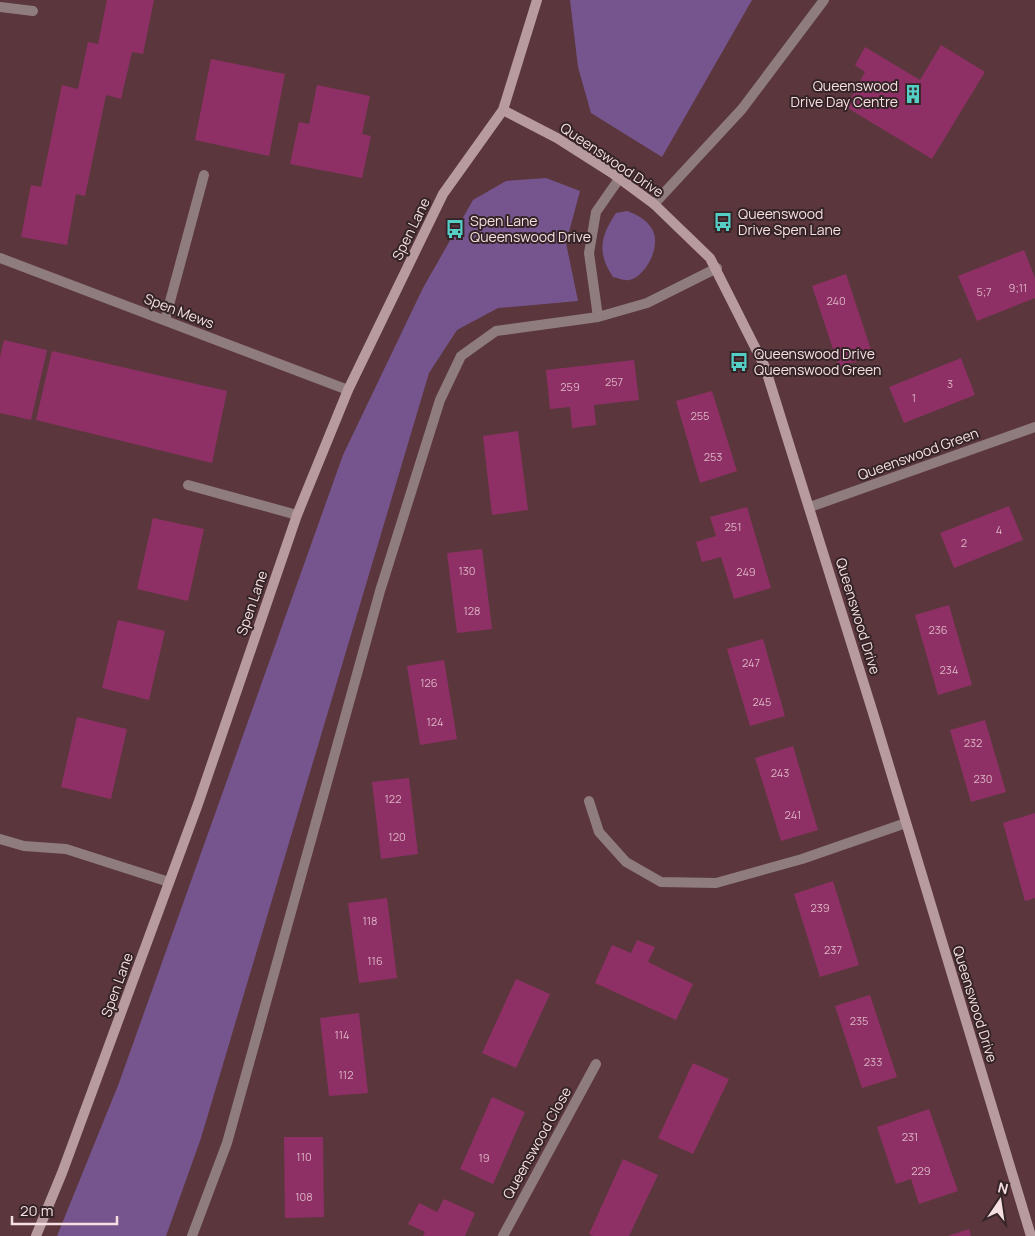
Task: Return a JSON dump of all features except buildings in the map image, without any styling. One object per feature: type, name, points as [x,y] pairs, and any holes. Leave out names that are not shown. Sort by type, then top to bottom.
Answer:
[{"type":"street","name":"Spen Lane","points":[[36,1236],[62,1173],[169,882],[297,515],[348,390],[443,194],[503,110],[537,0]]},
{"type":"street","points":[[654,204],[742,109],[824,0]]},
{"type":"street","points":[[0,7],[33,11]]},
{"type":"street","name":"Queenswood Drive","points":[[503,110],[557,138],[654,204],[710,258],[717,268],[765,367],[810,507],[1031,1236]]},
{"type":"street","points":[[165,320],[204,175]]},
{"type":"street","points":[[598,317],[589,253],[596,212],[619,179]]},
{"type":"street","name":"Spen Mews","points":[[0,258],[348,390]]},
{"type":"street","points":[[192,1236],[227,1142],[375,610],[440,400],[461,356],[496,331],[598,317],[647,303],[717,268]]},
{"type":"street","name":"Queenswood Green","points":[[810,507],[1035,427]]},
{"type":"street","points":[[188,486],[297,515]]},
{"type":"street","points":[[589,801],[599,832],[626,862],[661,882],[716,883],[802,859],[906,822]]},
{"type":"street","points":[[0,838],[24,846],[66,849],[169,882]]},
{"type":"street","name":"Queenswood Close","points":[[503,1236],[596,1064]]},
{"type":"shaded area","points":[[570,0],[752,0],[662,157],[591,113],[578,67]]},
{"type":"shaded area","points":[[546,178],[580,191],[566,243],[578,301],[498,308],[457,330],[429,373],[201,1138],[166,1236],[57,1236],[119,1083],[343,455],[423,288],[473,200],[506,181]]},
{"type":"shaded area","points":[[627,211],[641,218],[650,226],[655,236],[655,243],[651,259],[641,273],[635,278],[623,280],[613,277],[604,260],[603,245],[604,237],[616,213]]},
{"type":"place","name":"Queenswood Drive Day Centre","points":[[913,94]]},
{"type":"place","name":"Queenswood Drive Spen Lane","points":[[723,222]]},
{"type":"place","name":"Spen Lane Queenswood Drive","points":[[455,229]]},
{"type":"place","name":"Queenswood Drive Queenswood Green","points":[[739,362]]}]
